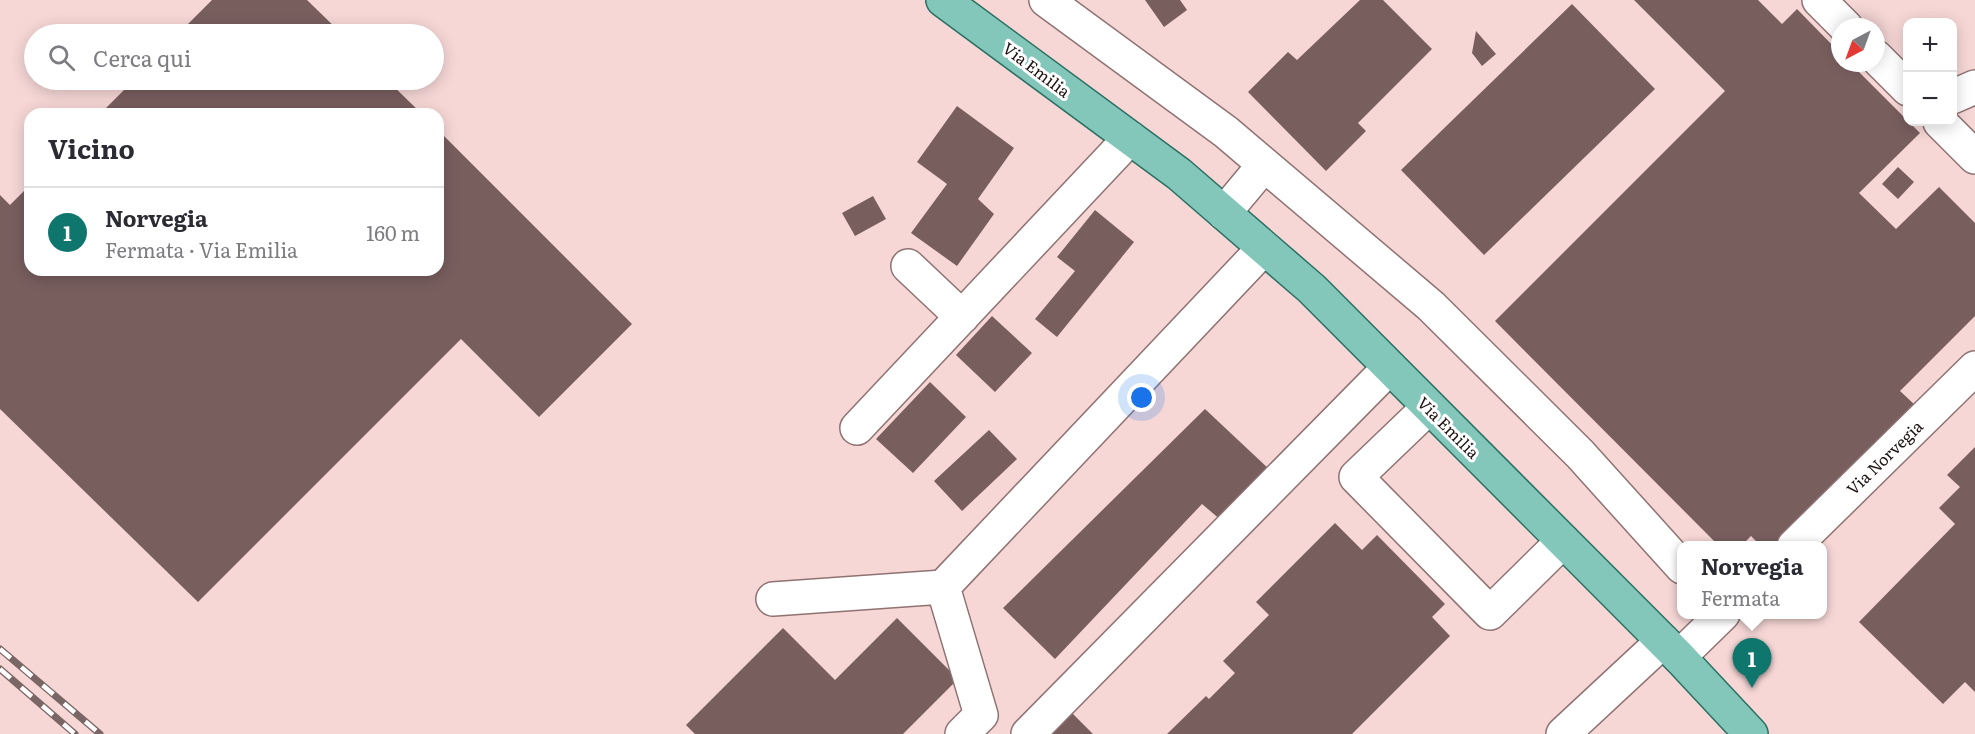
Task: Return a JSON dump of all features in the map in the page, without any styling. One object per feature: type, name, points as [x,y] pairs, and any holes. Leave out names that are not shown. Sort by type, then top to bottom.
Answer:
[{"type":"main road","name":"Via Emilia","points":[[943,0],[1179,174],[1312,289],[1671,649],[1751,734]]},
{"type":"street","points":[[1046,0],[1226,132],[1431,306],[1580,454],[1677,561]]},
{"type":"street","points":[[1819,0],[1837,18]]},
{"type":"street","points":[[1885,66],[1903,84]]},
{"type":"street","points":[[1957,95],[1975,87]]},
{"type":"street","points":[[1944,126],[1975,157]]},
{"type":"street","points":[[857,428],[1130,138]]},
{"type":"street","points":[[1224,213],[1264,165]]},
{"type":"street","points":[[773,599],[943,587],[1264,248]]},
{"type":"street","points":[[908,266],[962,317]]},
{"type":"street","points":[[1028,734],[1389,368]]},
{"type":"street","name":"Via Norvegia","points":[[1799,541],[1975,368]]},
{"type":"street","points":[[1429,407],[1356,477],[1490,613],[1563,541]]},
{"type":"street","points":[[943,587],[981,715],[962,734]]},
{"type":"street","points":[[1563,734],[1671,649],[1717,619]]},
{"type":"building","points":[[212,0],[307,0],[332,24],[188,24]]},
{"type":"building","points":[[1145,0],[1180,0],[1187,10],[1164,27]]},
{"type":"building","points":[[1360,0],[1383,0],[1432,49],[1358,123],[1366,131],[1326,171],[1248,92],[1288,52],[1297,60]]},
{"type":"building","points":[[1634,0],[1758,0],[1782,24],[1797,9],[1831,44],[1831,72],[1859,72],[1903,116],[1903,126],[1913,126],[1920,133],[1859,193],[1896,229],[1939,187],[1975,223],[1975,316],[1900,391],[1915,405],[1779,541],[1756,541],[1751,536],[1746,541],[1714,541],[1495,321],[1725,91]]},
{"type":"building","points":[[1572,4],[1655,89],[1484,255],[1401,170]]},
{"type":"building","points":[[1476,31],[1496,54],[1482,66],[1472,53]]},
{"type":"building","points":[[124,90],[397,90],[416,108],[106,108]]},
{"type":"building","points":[[957,106],[1014,148],[978,199],[994,214],[957,266],[911,233],[947,184],[917,162]]},
{"type":"building","points":[[444,136],[632,324],[539,417],[461,339],[198,602],[0,409],[0,195],[10,205],[24,191],[24,276],[444,276]]},
{"type":"building","points":[[1898,167],[1914,182],[1898,199],[1882,184]]},
{"type":"building","points":[[873,196],[886,219],[855,236],[842,213]]},
{"type":"building","points":[[1095,210],[1134,242],[1057,337],[1035,319],[1075,271],[1057,257]]},
{"type":"building","points":[[992,316],[1032,353],[995,392],[956,355]]},
{"type":"building","points":[[930,382],[966,417],[913,473],[876,439]]},
{"type":"building","points":[[1205,409],[1270,470],[1222,521],[1202,504],[1055,659],[1003,608]]},
{"type":"building","points":[[989,430],[1017,459],[962,511],[934,481]]},
{"type":"building","points":[[1975,447],[1975,692],[1965,682],[1943,704],[1859,622],[1955,524],[1939,508],[1960,487],[1947,475]]},
{"type":"building","points":[[1335,523],[1362,550],[1377,535],[1445,604],[1432,617],[1450,636],[1352,734],[1167,734],[1206,696],[1209,699],[1235,673],[1223,661],[1269,615],[1256,602]]},
{"type":"building","points":[[897,618],[958,679],[903,734],[695,734],[686,725],[783,628],[835,680]]},
{"type":"building","points":[[1070,711],[1093,734],[1051,734],[1049,732]]},
{"type":"railway","points":[[0,649],[100,734]]},
{"type":"railway","points":[[0,669],[75,734]]},
{"type":"place","name":"Norvegia","points":[[1752,688]]}]
